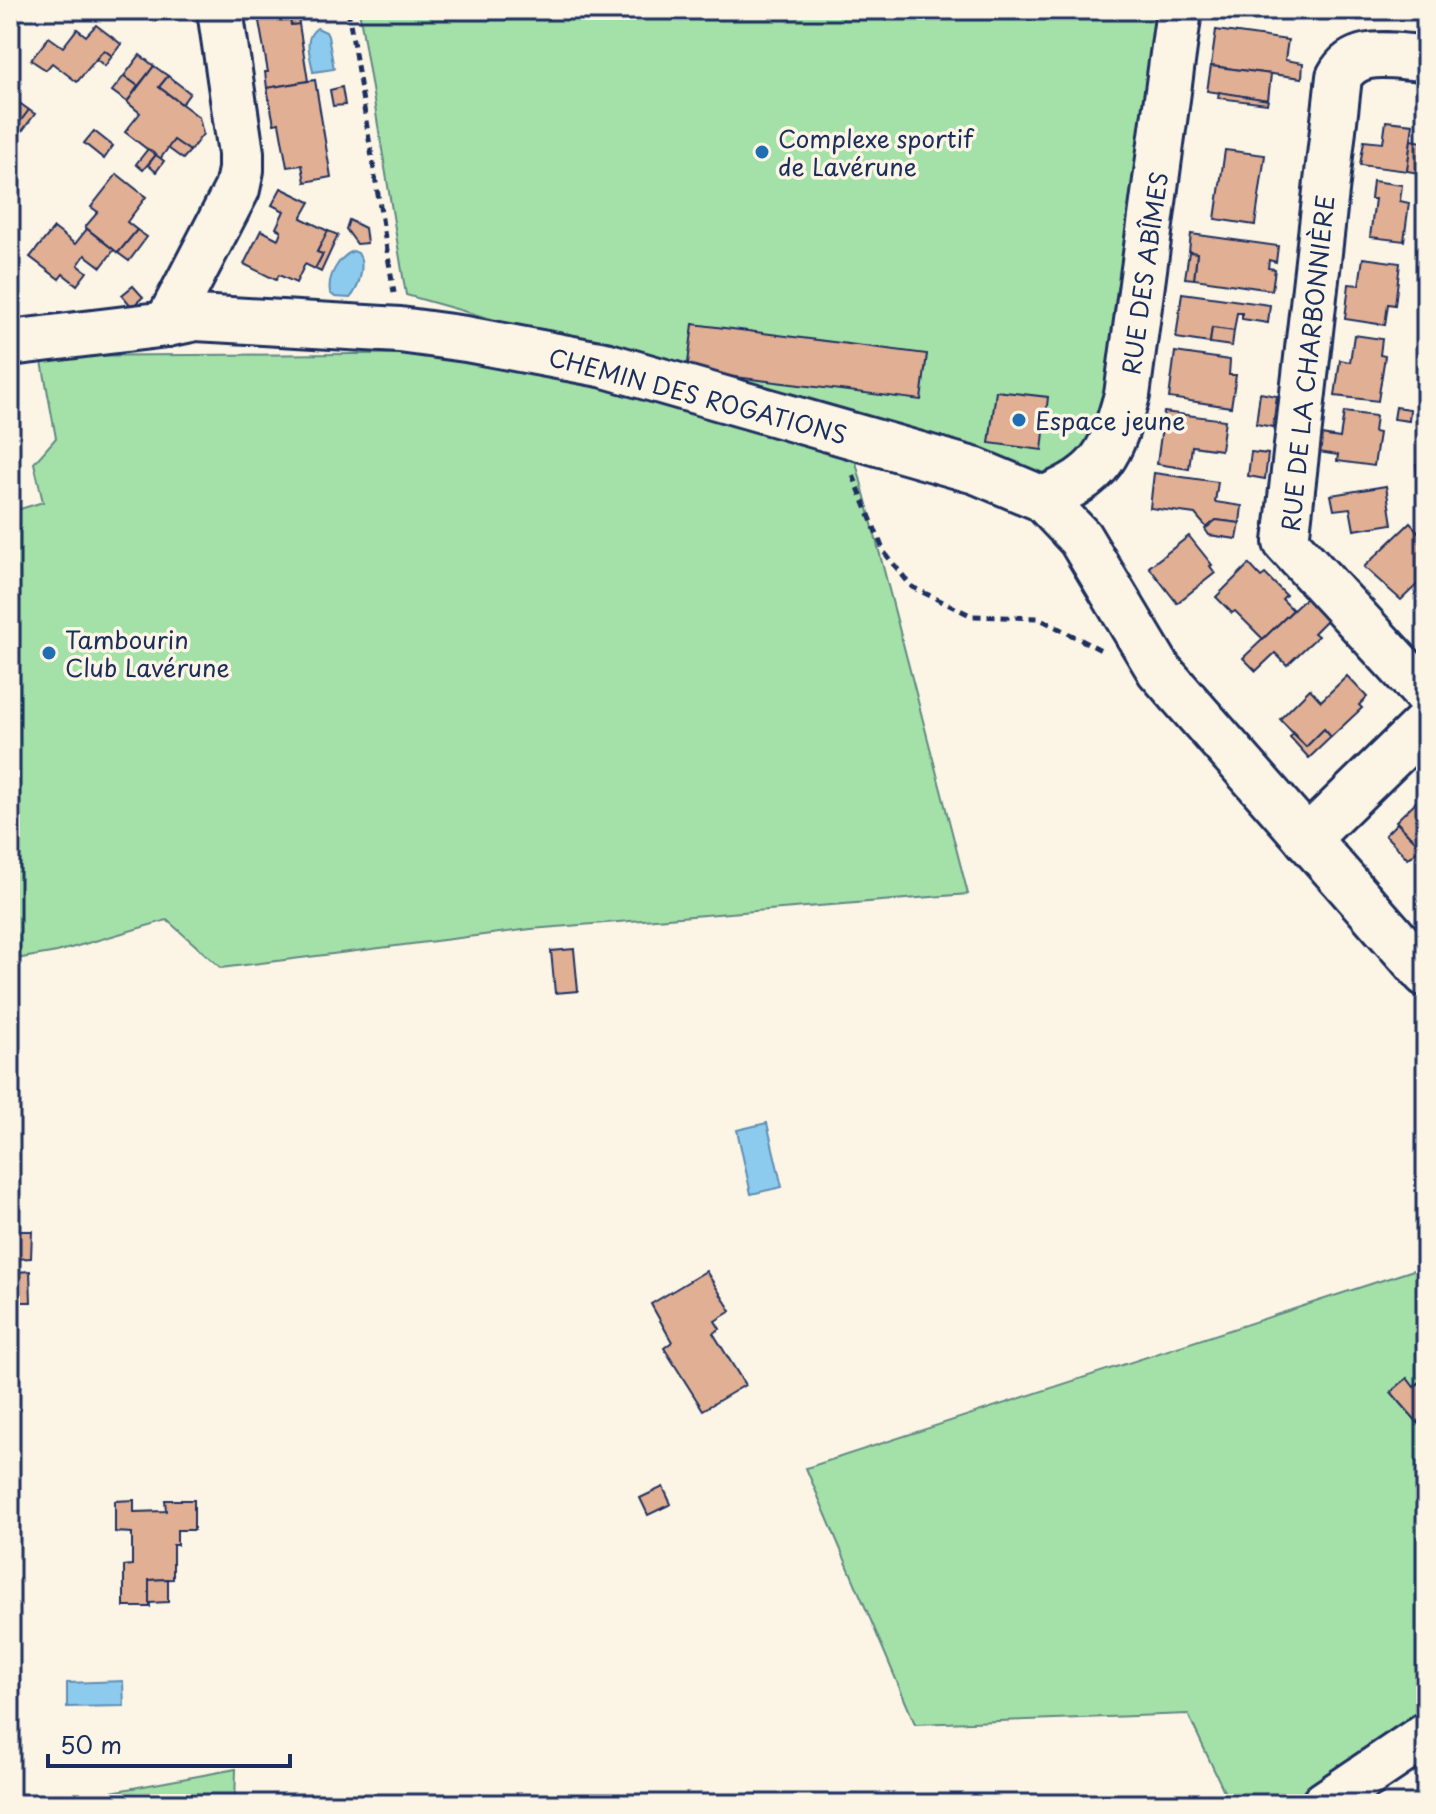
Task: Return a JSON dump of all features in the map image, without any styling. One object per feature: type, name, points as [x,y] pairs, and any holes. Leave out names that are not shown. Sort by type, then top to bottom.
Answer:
[{"type":"street","points":[[167,324],[237,189],[241,170],[220,10]]},
{"type":"street","name":"RUE DES ABÎMES","points":[[1043,499],[1073,486],[1095,469],[1114,442],[1127,395],[1179,10]]},
{"type":"street","name":"RUE DE LA CHARBONNIÈRE","points":[[1426,58],[1361,56],[1346,63],[1339,77],[1286,542],[1426,694]]},
{"type":"street","name":"CHEMIN DES ROGATIONS","points":[[16,342],[196,318],[400,330],[466,339],[605,365],[976,471],[1043,499]]},
{"type":"street","points":[[1043,499],[1080,538],[1152,659],[1223,746],[1426,974]]},
{"type":"street","points":[[1307,839],[1426,723]]},
{"type":"street","points":[[1324,1804],[1426,1735]]},
{"type":"path","points":[[348,10],[400,330]]},
{"type":"path","points":[[852,472],[884,552],[912,587],[972,616],[1038,618],[1124,661],[1152,659]]},
{"type":"green space","name":"Complexe sportif de Lavérune","points":[[359,10],[1163,10],[1102,430],[1077,462],[1042,473],[406,295]]},
{"type":"green space","points":[[500,353],[851,443],[968,894],[531,929],[221,968],[167,920],[57,952],[10,960],[10,512],[43,502],[34,463],[56,438],[41,356]]},
{"type":"green space","points":[[1426,1266],[1426,1706],[1405,1725],[1297,1804],[1230,1804],[1188,1714],[915,1724],[806,1468]]},
{"type":"green space","points":[[236,1769],[235,1804],[46,1804]]},
{"type":"water","points":[[317,28],[328,36],[334,69],[313,72],[309,42]]},
{"type":"water","points":[[353,251],[358,253],[361,263],[359,283],[350,298],[335,297],[330,293],[332,275],[343,258]]},
{"type":"water","points":[[767,1123],[782,1187],[751,1194],[737,1130]]},
{"type":"water","points":[[123,1681],[124,1706],[67,1707],[67,1683]]},
{"type":"building","points":[[257,10],[289,10],[291,25],[299,24],[308,81],[267,88],[265,72],[268,72]]},
{"type":"building","points":[[289,10],[297,10],[299,24],[291,25]]},
{"type":"building","points":[[96,25],[121,44],[112,56],[104,50],[77,82],[52,63],[46,70],[31,60],[49,37],[63,47],[77,29],[86,36]]},
{"type":"building","points":[[1216,30],[1288,40],[1285,60],[1303,63],[1302,78],[1211,66]]},
{"type":"building","points":[[104,50],[112,56],[105,66],[96,59]]},
{"type":"building","points":[[140,55],[154,66],[138,86],[124,76]]},
{"type":"building","points":[[154,66],[168,76],[159,87],[199,117],[203,134],[190,151],[174,140],[160,159],[125,132],[140,113],[127,102]]},
{"type":"building","points":[[1211,66],[1271,74],[1268,100],[1207,91]]},
{"type":"building","points":[[124,76],[138,86],[127,102],[112,91]]},
{"type":"building","points":[[168,76],[190,93],[182,104],[159,87]]},
{"type":"building","points":[[315,80],[331,177],[305,182],[302,165],[287,167],[279,123],[274,124],[267,88]]},
{"type":"building","points":[[342,87],[345,105],[333,106],[330,90]]},
{"type":"building","points":[[1219,92],[1268,100],[1267,104],[1218,98]]},
{"type":"building","points":[[10,96],[29,110],[10,135]]},
{"type":"building","points":[[29,110],[35,114],[10,147],[10,135]]},
{"type":"building","points":[[1386,121],[1413,124],[1407,171],[1360,165],[1364,141],[1383,143]]},
{"type":"building","points":[[94,131],[113,146],[104,159],[84,143]]},
{"type":"building","points":[[174,140],[190,151],[183,159],[168,148]]},
{"type":"building","points":[[1411,140],[1423,142],[1419,173],[1407,171]]},
{"type":"building","points":[[148,149],[156,155],[143,170],[136,164]]},
{"type":"building","points":[[1225,150],[1265,155],[1255,225],[1215,219]]},
{"type":"building","points":[[156,155],[164,161],[156,172],[148,165]]},
{"type":"building","points":[[117,174],[146,197],[127,222],[137,230],[118,253],[85,227],[98,212],[91,207]]},
{"type":"building","points":[[1373,181],[1402,185],[1400,201],[1409,203],[1404,241],[1370,237],[1375,199],[1371,199]]},
{"type":"building","points":[[281,188],[310,202],[301,218],[328,231],[317,252],[323,254],[315,269],[305,264],[296,283],[279,275],[276,280],[244,264],[261,230],[278,239],[281,231],[276,228],[284,211],[272,205]]},
{"type":"building","points":[[349,220],[365,228],[367,243],[357,244],[346,229]]},
{"type":"building","points":[[54,228],[75,244],[87,229],[114,250],[101,267],[85,255],[78,265],[87,272],[77,285],[63,274],[59,279],[30,257]]},
{"type":"building","points":[[137,230],[147,237],[129,261],[118,253]]},
{"type":"building","points":[[328,231],[338,235],[321,272],[315,269],[323,254],[317,252]]},
{"type":"building","points":[[1191,234],[1278,246],[1276,262],[1269,260],[1268,268],[1275,269],[1272,290],[1194,279],[1197,253],[1189,252]]},
{"type":"building","points":[[1189,252],[1197,253],[1194,279],[1185,278]]},
{"type":"building","points":[[1363,258],[1400,263],[1395,305],[1388,304],[1385,325],[1345,319],[1349,284],[1359,285]]},
{"type":"building","points":[[133,286],[143,297],[132,307],[122,295]]},
{"type":"building","points":[[1182,293],[1270,305],[1268,323],[1242,319],[1242,313],[1237,313],[1234,331],[1212,328],[1210,343],[1176,338]]},
{"type":"building","points":[[693,324],[927,354],[921,400],[687,371]]},
{"type":"building","points":[[1212,328],[1234,331],[1232,346],[1210,343]]},
{"type":"building","points":[[1354,335],[1382,339],[1380,355],[1385,356],[1378,401],[1335,396],[1340,360],[1350,362]]},
{"type":"building","points":[[1175,352],[1230,360],[1229,375],[1236,375],[1231,407],[1169,398]]},
{"type":"building","name":"Espace jeune","points":[[996,391],[1048,397],[1042,450],[989,443]]},
{"type":"building","points":[[1260,393],[1277,396],[1273,427],[1256,424]]},
{"type":"building","points":[[1396,407],[1410,409],[1409,421],[1394,419]]},
{"type":"building","points":[[1164,412],[1225,420],[1221,450],[1192,446],[1189,469],[1157,464]]},
{"type":"building","points":[[1344,412],[1376,416],[1374,432],[1379,433],[1374,466],[1337,461],[1338,455],[1318,452],[1321,435],[1340,438]]},
{"type":"building","points":[[1251,452],[1268,454],[1265,479],[1248,476]]},
{"type":"building","points":[[1426,462],[1426,490],[1418,482],[1416,464]]},
{"type":"building","points":[[1154,473],[1218,482],[1215,502],[1242,506],[1240,523],[1216,520],[1207,528],[1195,514],[1150,508]]},
{"type":"building","points":[[1386,486],[1392,524],[1354,530],[1350,508],[1334,510],[1331,495]]},
{"type":"building","points":[[1216,520],[1240,523],[1237,539],[1209,535],[1205,529]]},
{"type":"building","points":[[1410,523],[1426,540],[1426,576],[1401,600],[1364,567]]},
{"type":"building","points":[[1189,536],[1215,573],[1177,603],[1149,567]]},
{"type":"building","points":[[1249,564],[1261,577],[1265,574],[1286,595],[1282,599],[1293,610],[1263,639],[1216,597]]},
{"type":"building","points":[[1307,597],[1328,619],[1314,633],[1318,636],[1287,665],[1275,653],[1256,671],[1243,658]]},
{"type":"building","points":[[1347,676],[1367,697],[1359,705],[1362,708],[1331,737],[1324,729],[1306,747],[1280,719],[1310,689],[1321,701]]},
{"type":"building","points":[[1324,729],[1331,737],[1309,758],[1290,737],[1293,734],[1306,747]]},
{"type":"building","points":[[1426,792],[1426,853],[1396,821]]},
{"type":"building","points":[[1397,823],[1421,847],[1408,859],[1385,835]]},
{"type":"building","points":[[574,949],[578,991],[555,993],[551,951]]},
{"type":"building","points":[[15,1231],[32,1231],[31,1258],[15,1259]]},
{"type":"building","points":[[30,1271],[31,1302],[19,1302],[17,1272]]},
{"type":"building","points":[[706,1271],[731,1311],[715,1321],[720,1329],[713,1333],[745,1385],[703,1410],[664,1348],[672,1342],[651,1304]]},
{"type":"building","points":[[1426,1377],[1426,1432],[1391,1392],[1407,1378],[1414,1387]]},
{"type":"building","points":[[663,1487],[671,1504],[648,1515],[640,1498]]},
{"type":"building","points":[[134,1500],[134,1512],[166,1511],[165,1500],[194,1500],[194,1530],[177,1530],[177,1545],[173,1545],[173,1579],[149,1580],[150,1607],[124,1607],[124,1566],[132,1565],[132,1533],[115,1532],[115,1501]]},
{"type":"building","points":[[168,1579],[168,1602],[149,1603],[149,1580]]},
{"type":"place","name":"Complexe sportif de Lavérune","points":[[762,152]]},
{"type":"place","name":"Espace jeune","points":[[1019,420]]},
{"type":"place","name":"Tambourin Club Lavérune","points":[[49,653]]}]
